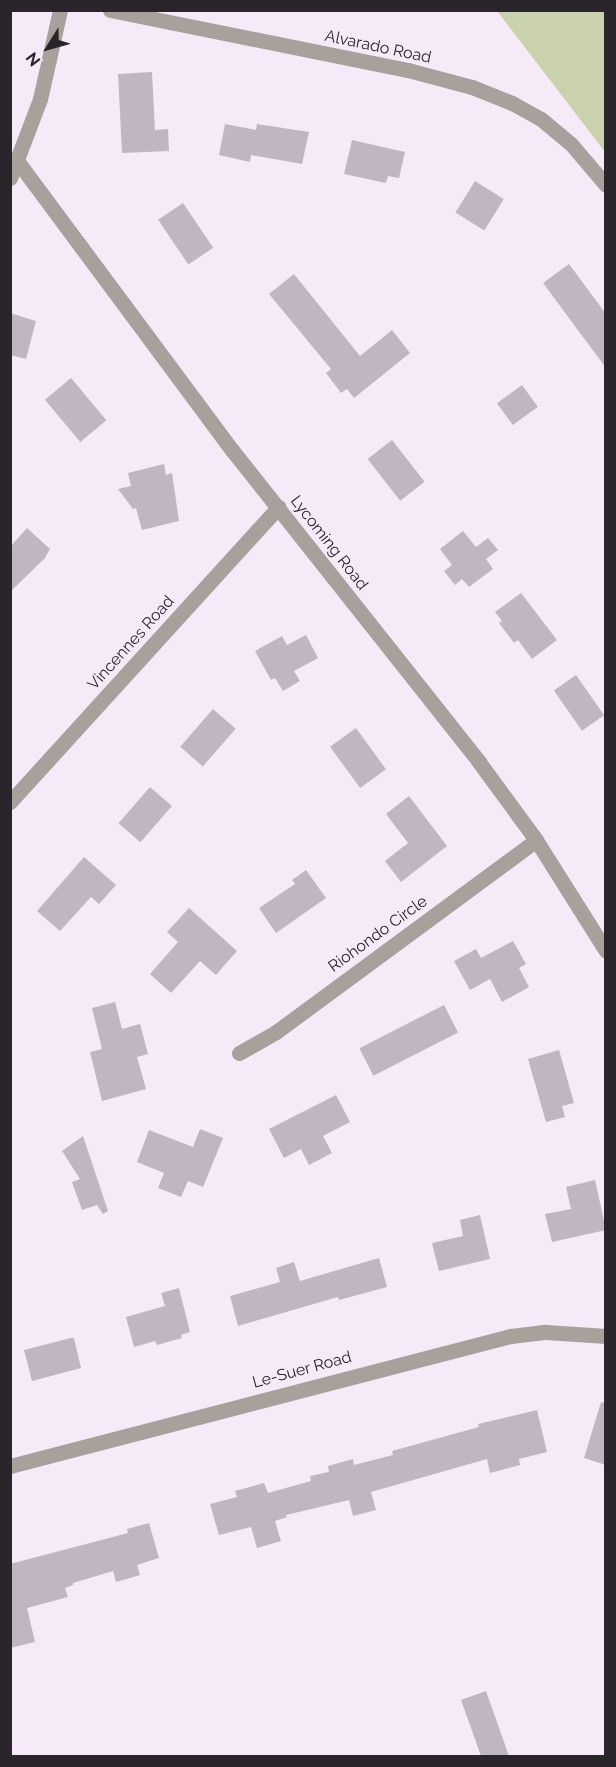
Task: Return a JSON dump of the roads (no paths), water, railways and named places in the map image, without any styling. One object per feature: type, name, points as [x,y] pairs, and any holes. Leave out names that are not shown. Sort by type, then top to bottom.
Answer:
[{"type":"street","points":[[10,178],[40,99],[60,10]]},
{"type":"street","name":"Alvarado Road","points":[[110,10],[408,70],[472,87],[512,103],[541,119],[571,144],[606,185]]},
{"type":"street","name":"Lycoming Road","points":[[18,162],[278,507],[479,762],[536,840],[606,951]]},
{"type":"street","name":"Vincennes Road","points":[[10,802],[278,507]]},
{"type":"street","name":"Riohondo Circle","points":[[239,1053],[276,1032],[536,840]]},
{"type":"street","name":"Le-Suer Road","points":[[10,1466],[451,1349],[511,1336],[546,1332],[606,1336]]}]
